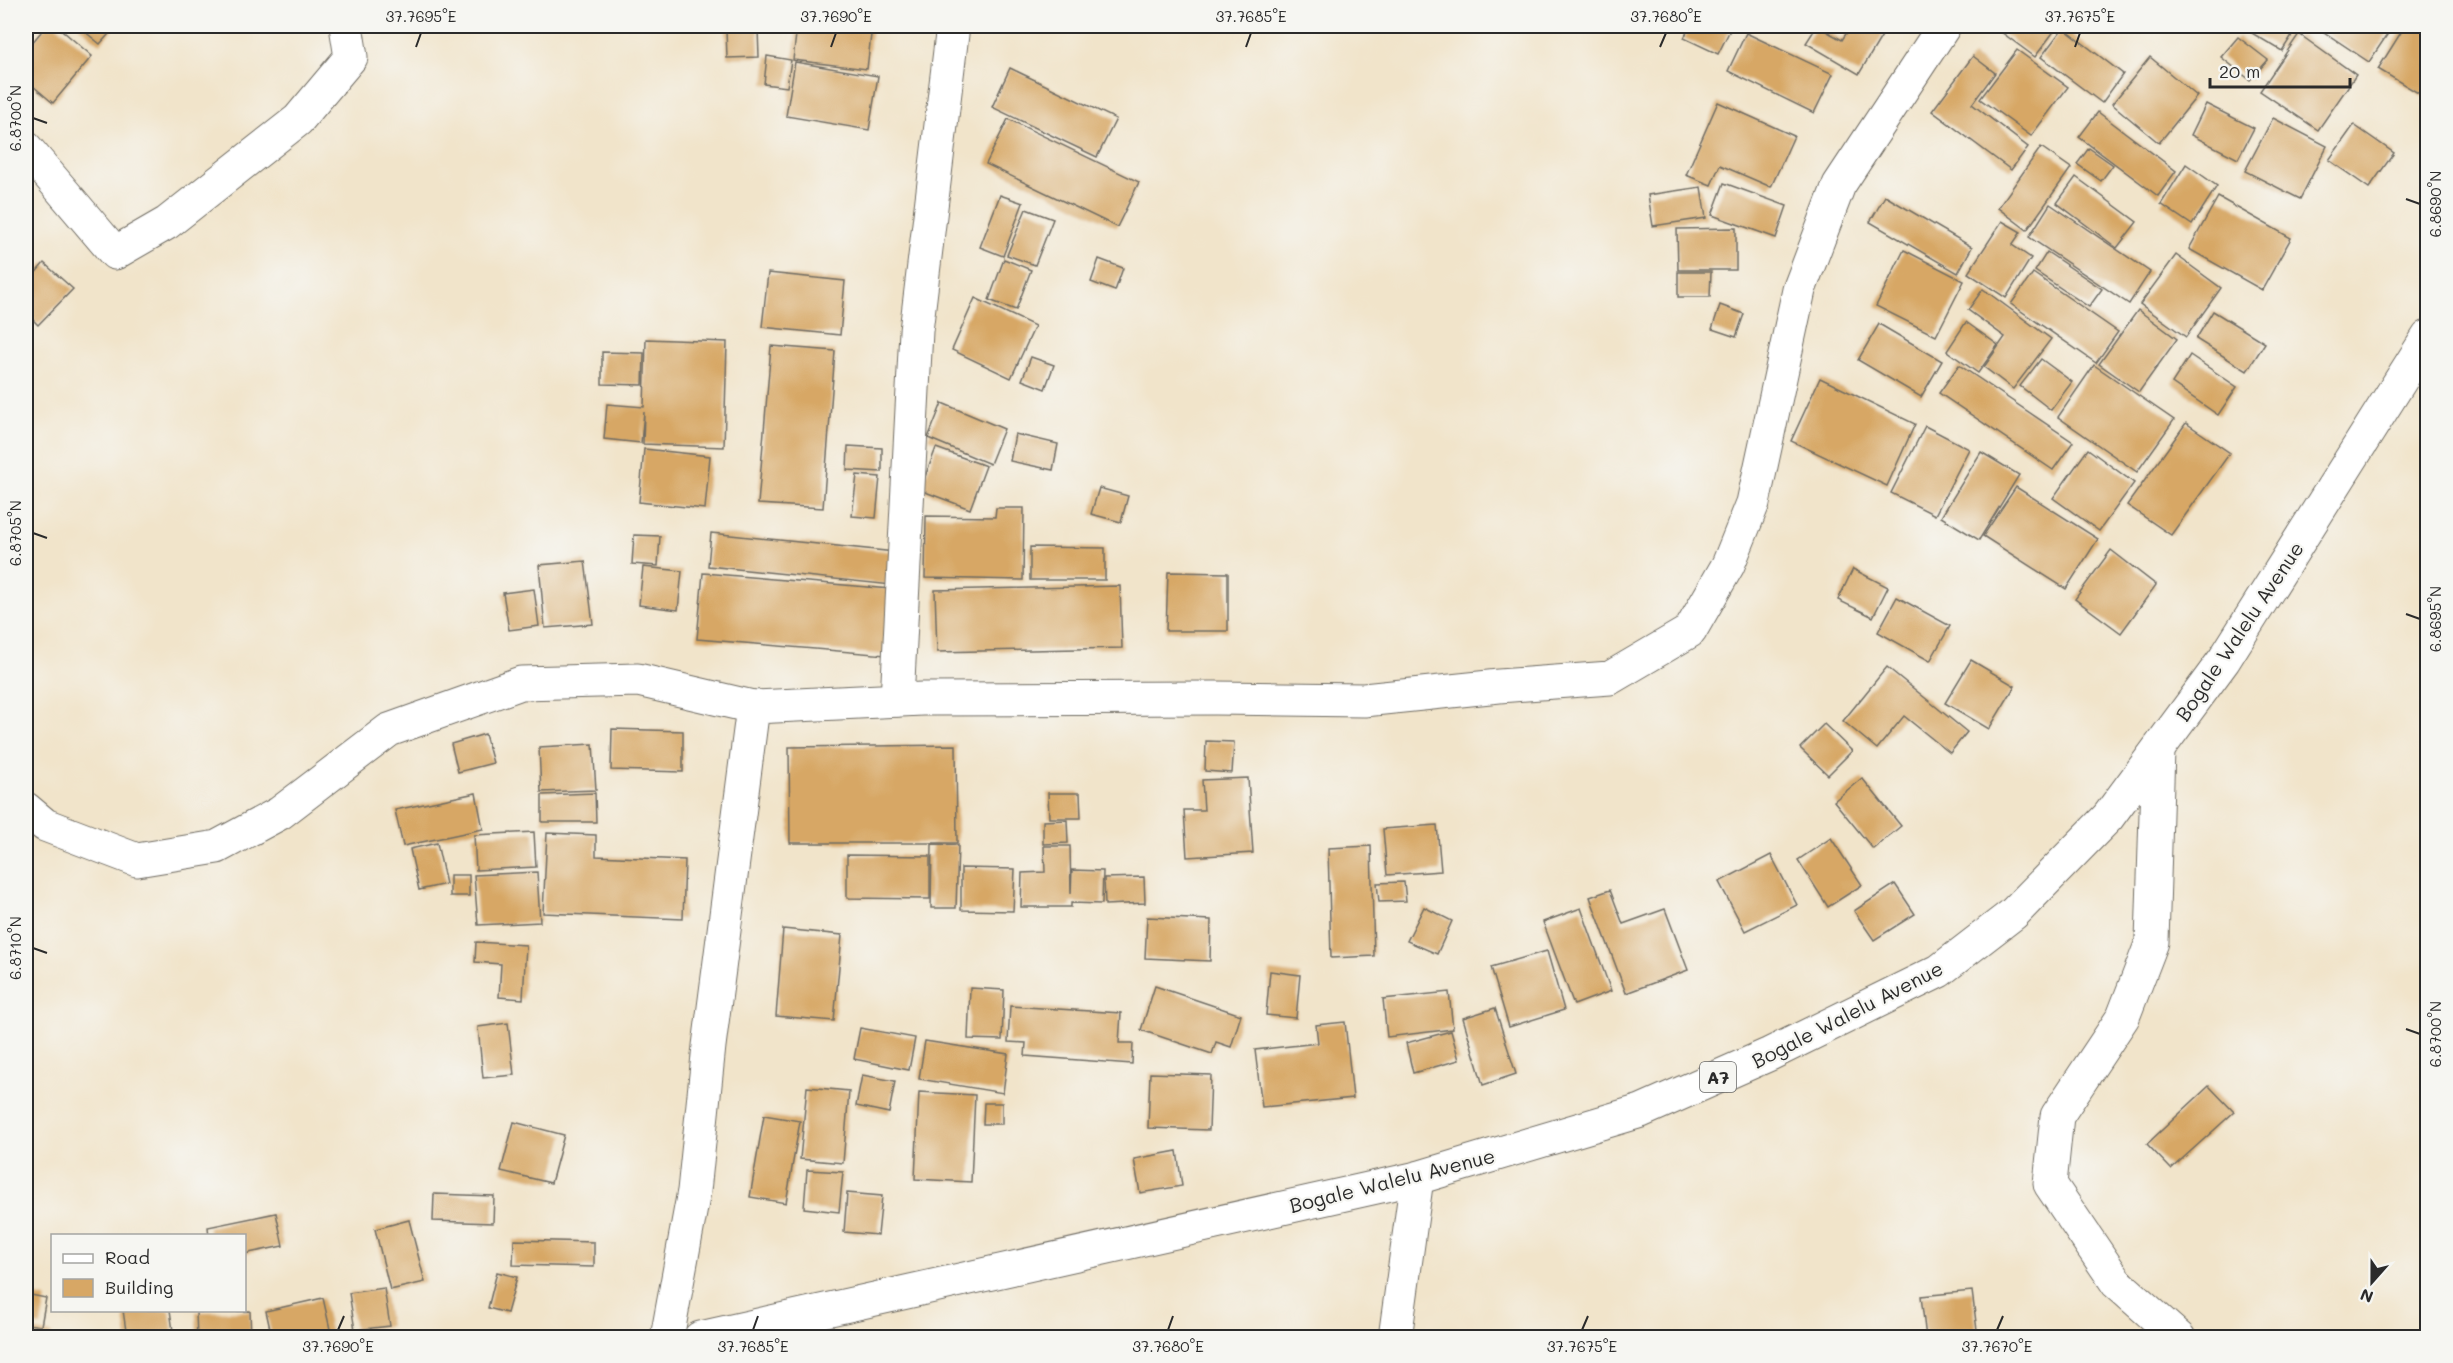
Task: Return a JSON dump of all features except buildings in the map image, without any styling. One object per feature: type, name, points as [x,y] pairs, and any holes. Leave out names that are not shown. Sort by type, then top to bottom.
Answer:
[{"type":"main road","points":[[26,148],[115,253],[167,223],[298,120],[351,57],[346,26]]},
{"type":"main road","points":[[897,700],[916,331],[952,26]]},
{"type":"main road","points":[[26,809],[45,825],[137,860],[217,847],[280,813],[389,730],[521,683],[638,680],[753,707],[897,700],[1215,698],[1364,700],[1499,686],[1610,678],[1690,631],[1728,566],[1753,503],[1798,290],[1839,185],[1944,26]]},
{"type":"main road","name":"Bogale Walelu Avenue","points":[[700,1338],[1417,1178],[1641,1111],[1770,1054],[1939,971],[2013,914],[2108,817],[2224,660],[2427,337]]},
{"type":"main road","points":[[667,1338],[694,1191],[709,1047],[753,707]]},
{"type":"main road","points":[[2158,750],[2152,942],[2123,1017],[2057,1116],[2050,1184],[2117,1283],[2179,1338]]},
{"type":"main road","points":[[1395,1338],[1417,1178]]}]
